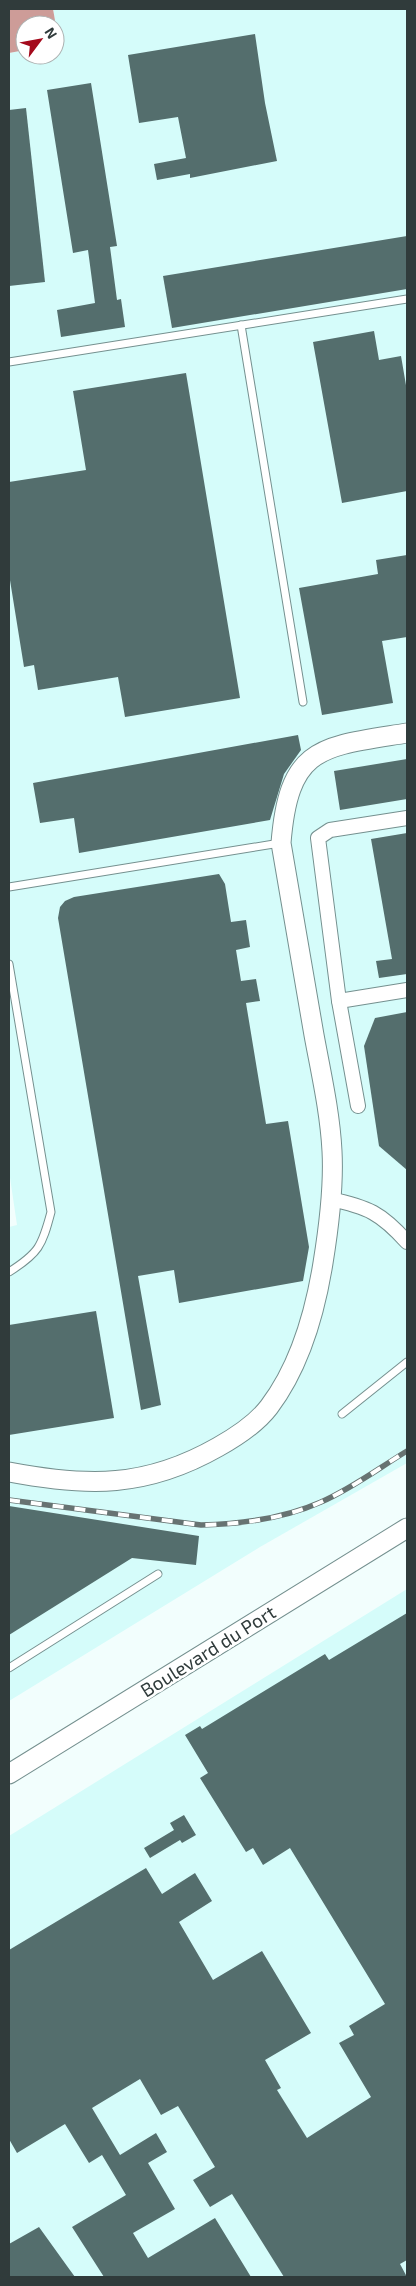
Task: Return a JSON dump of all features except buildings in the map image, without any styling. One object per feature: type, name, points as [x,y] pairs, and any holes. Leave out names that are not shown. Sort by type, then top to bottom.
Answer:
[{"type":"street","points":[[9,1472],[88,1483],[125,1481],[166,1472],[201,1457],[236,1437],[268,1408],[289,1374],[306,1333],[319,1286],[330,1199],[332,1151],[326,1104],[280,843],[283,812],[292,784],[307,763],[328,748],[407,733]]},
{"type":"street","points":[[358,1106],[339,1001],[318,838],[330,830],[407,818]]},
{"type":"street","points":[[339,1001],[407,990]]},
{"type":"street","points":[[330,1199],[366,1207],[382,1216],[407,1242]]},
{"type":"street","name":"Boulevard du Port","points":[[9,1774],[407,1528]]},
{"type":"lane","points":[[9,362],[407,299]]},
{"type":"lane","points":[[240,325],[302,702]]},
{"type":"lane","points":[[9,887],[280,843]]},
{"type":"lane","points":[[9,964],[51,1212],[44,1239],[31,1258],[9,1272]]},
{"type":"lane","points":[[342,1414],[407,1362]]},
{"type":"lane","points":[[9,1668],[158,1574]]},
{"type":"shaded area","points":[[9,9],[53,9],[54,15],[15,15],[15,52],[9,53]]},
{"type":"shaded area","points":[[53,9],[407,9],[407,1463],[260,1547],[9,1701],[9,1227],[17,1225],[9,1171],[9,53],[15,52],[15,65],[65,65],[65,15],[54,15]]},
{"type":"shaded area","points":[[407,1589],[407,2277],[9,2277],[9,1836]]},
{"type":"railway","points":[[9,1500],[201,1525],[247,1522],[292,1513],[321,1502],[354,1485],[407,1451]]}]
